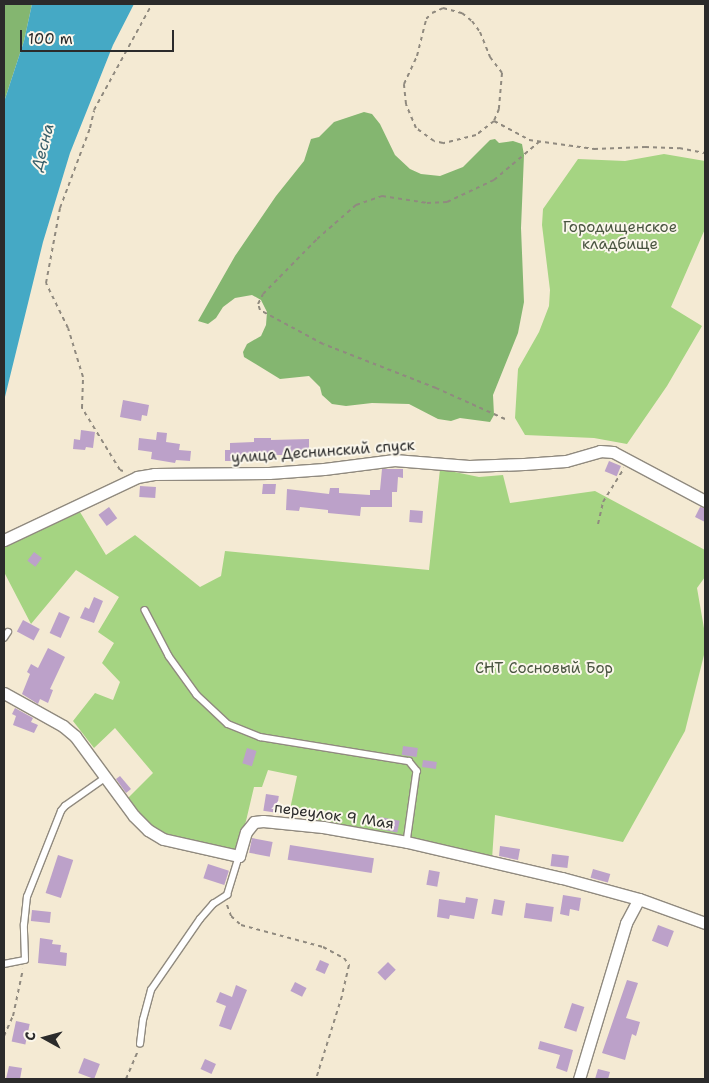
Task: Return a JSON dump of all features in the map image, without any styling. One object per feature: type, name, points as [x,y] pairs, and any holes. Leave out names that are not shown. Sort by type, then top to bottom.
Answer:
[{"type":"street","name":"улица Деснинский спуск","points":[[4,540],[137,477],[154,474],[306,470],[394,460],[469,466],[524,464],[566,461],[600,451],[613,452],[705,501]]},
{"type":"street","points":[[4,693],[55,721],[75,736],[134,816],[148,830],[164,839],[240,856]]},
{"type":"street","name":"переулок 9 Мая","points":[[240,856],[249,826],[263,821],[323,827],[407,842],[639,899],[705,922]]},
{"type":"street","points":[[579,1079],[626,923],[639,899]]},
{"type":"lane","points":[[145,610],[168,656],[197,695],[228,724],[260,738],[409,761],[417,770],[407,842]]},
{"type":"lane","points":[[4,638],[8,632]]},
{"type":"lane","points":[[4,964],[25,960],[24,925],[27,897],[32,879],[50,845],[61,811],[64,806],[105,778]]},
{"type":"lane","points":[[140,1044],[143,1020],[151,990],[200,919],[218,900],[227,895],[240,856]]},
{"type":"path","points":[[137,477],[120,470],[82,408],[83,377],[68,328],[46,283],[60,208],[90,128],[94,110],[152,4]]},
{"type":"path","points":[[443,8],[462,13],[480,32],[490,57],[502,73],[499,109],[494,121],[476,135],[443,143],[426,136],[416,128],[408,114],[404,84],[417,56],[426,20],[432,13],[443,8]]},
{"type":"path","points":[[494,121],[529,140],[594,149],[662,147],[705,153]]},
{"type":"path","points":[[505,419],[436,388],[323,344],[260,310],[258,304],[263,294],[276,280],[356,205],[382,196],[427,203],[447,202],[494,180],[540,141]]},
{"type":"path","points":[[598,524],[603,502],[628,460]]},
{"type":"path","points":[[227,895],[227,907],[231,916],[241,925],[323,947],[344,958],[349,965],[342,996],[316,1079]]},
{"type":"path","points":[[4,1036],[13,1016],[25,960]]},
{"type":"path","points":[[126,1079],[140,1044]]},
{"type":"green space","points":[[4,4],[32,4],[24,41],[4,102]]},
{"type":"green space","points":[[364,112],[372,114],[380,124],[395,155],[410,169],[421,174],[440,176],[463,167],[490,140],[495,139],[499,143],[513,141],[522,144],[524,155],[521,228],[524,302],[518,333],[493,395],[494,415],[490,422],[460,418],[451,421],[438,419],[409,404],[372,403],[346,406],[332,404],[322,395],[320,387],[309,376],[280,379],[244,357],[243,352],[247,344],[261,336],[266,325],[267,312],[261,300],[252,295],[235,298],[223,307],[216,318],[208,324],[198,321],[235,256],[276,196],[304,161],[311,139],[319,137],[334,122]]},
{"type":"green space","name":"Городищенское кладбище","points":[[664,154],[705,161],[705,229],[671,307],[702,326],[667,386],[627,444],[594,438],[525,435],[515,418],[518,369],[539,332],[549,306],[550,290],[542,225],[543,209],[578,159],[625,161]]},
{"type":"green space","name":"СНТ Сосновый Бор","points":[[440,469],[479,477],[503,475],[510,503],[595,491],[705,550],[705,577],[697,588],[705,634],[705,651],[685,731],[623,842],[495,815],[492,859],[289,814],[297,776],[268,770],[262,787],[254,787],[246,821],[236,850],[167,835],[149,824],[128,798],[153,773],[115,728],[94,748],[73,721],[95,693],[113,700],[120,682],[102,663],[114,643],[98,632],[119,597],[76,570],[31,624],[4,572],[4,547],[80,512],[106,555],[135,535],[200,587],[221,576],[225,551],[429,570]]},
{"type":"water","name":"Десна","points":[[32,4],[134,4],[113,45],[70,153],[43,242],[4,401],[4,102],[24,41]]},
{"type":"building","points":[[123,400],[149,405],[147,416],[142,415],[141,421],[120,417]]},
{"type":"building","points":[[81,430],[95,432],[93,448],[86,447],[85,450],[73,449],[74,439],[80,440]]},
{"type":"building","points":[[157,432],[167,433],[166,442],[180,444],[179,450],[191,451],[190,461],[176,460],[175,463],[151,459],[152,452],[138,450],[139,438],[156,440]]},
{"type":"building","points":[[254,438],[271,438],[271,440],[309,439],[309,455],[247,455],[248,461],[225,461],[225,450],[230,450],[230,443],[254,442]]},
{"type":"building","points":[[609,461],[621,466],[617,476],[605,471]]},
{"type":"building","points":[[382,469],[403,469],[403,478],[398,477],[397,492],[392,492],[392,507],[361,507],[360,516],[328,513],[328,510],[300,507],[299,511],[286,510],[287,489],[329,494],[330,488],[339,488],[339,493],[370,495],[370,490],[380,490]]},
{"type":"building","points":[[263,484],[276,484],[275,494],[262,494]]},
{"type":"building","points":[[140,486],[156,487],[155,498],[139,497]]},
{"type":"building","points":[[109,507],[117,518],[107,526],[98,515]]},
{"type":"building","points":[[700,507],[705,508],[705,522],[695,517]]},
{"type":"building","points":[[410,510],[423,511],[422,523],[409,522]]},
{"type":"building","points":[[34,552],[42,558],[35,567],[27,561]]},
{"type":"building","points":[[94,597],[103,601],[94,623],[80,618],[85,607],[89,609]]},
{"type":"building","points":[[59,612],[70,617],[61,638],[50,633]]},
{"type":"building","points":[[23,620],[40,629],[34,640],[17,631]]},
{"type":"building","points":[[48,648],[65,657],[50,689],[53,690],[48,703],[40,699],[38,704],[22,694],[30,674],[27,672],[31,664],[38,668]]},
{"type":"building","points":[[15,708],[33,718],[31,722],[38,725],[34,733],[13,725],[16,716],[12,714]]},
{"type":"building","points":[[403,746],[418,748],[417,757],[402,755]]},
{"type":"building","points":[[247,748],[257,751],[252,766],[242,763]]},
{"type":"building","points":[[423,760],[437,762],[436,769],[422,767]]},
{"type":"building","points":[[120,776],[131,789],[126,793],[116,779]]},
{"type":"building","points":[[266,794],[279,796],[276,813],[263,811]]},
{"type":"building","points":[[380,817],[400,821],[397,833],[378,829]]},
{"type":"building","points":[[252,838],[273,842],[270,857],[249,853]]},
{"type":"building","points":[[290,845],[374,858],[372,873],[288,860]]},
{"type":"building","points":[[500,846],[520,849],[518,860],[499,856]]},
{"type":"building","points":[[552,854],[569,856],[567,868],[551,866]]},
{"type":"building","points":[[58,855],[73,860],[61,898],[46,893]]},
{"type":"building","points":[[208,864],[229,871],[224,885],[203,878]]},
{"type":"building","points":[[593,869],[610,874],[608,883],[591,878]]},
{"type":"building","points":[[429,870],[440,872],[437,887],[426,885]]},
{"type":"building","points":[[563,895],[581,898],[579,911],[570,909],[569,916],[560,914]]},
{"type":"building","points":[[466,897],[478,899],[474,919],[450,915],[449,919],[437,917],[439,899],[465,903]]},
{"type":"building","points":[[494,899],[505,901],[502,916],[491,914]]},
{"type":"building","points":[[526,903],[554,907],[552,922],[524,918]]},
{"type":"building","points":[[32,910],[51,912],[50,923],[31,921]]},
{"type":"building","points":[[658,925],[674,931],[668,947],[652,941]]},
{"type":"building","points":[[40,938],[53,940],[52,944],[61,945],[60,952],[67,953],[66,966],[38,963]]},
{"type":"building","points":[[320,960],[329,964],[325,974],[316,970]]},
{"type":"building","points":[[388,962],[396,970],[385,980],[377,973]]},
{"type":"building","points":[[627,980],[638,983],[626,1018],[640,1022],[636,1036],[632,1034],[625,1060],[602,1053]]},
{"type":"building","points":[[295,982],[307,988],[302,997],[290,991]]},
{"type":"building","points":[[236,985],[247,990],[231,1030],[219,1026],[226,1006],[216,1002],[220,992],[232,997]]},
{"type":"building","points":[[572,1003],[584,1007],[576,1032],[564,1028]]},
{"type":"building","points":[[16,1021],[30,1024],[25,1044],[12,1042]]},
{"type":"building","points":[[540,1041],[573,1050],[567,1072],[556,1068],[560,1055],[538,1049]]},
{"type":"building","points":[[84,1058],[100,1064],[94,1079],[78,1073]]},
{"type":"building","points":[[205,1059],[216,1064],[211,1074],[201,1069]]},
{"type":"building","points":[[9,1066],[22,1068],[20,1079],[6,1079]]},
{"type":"building","points":[[598,1069],[610,1072],[608,1079],[595,1079]]}]
